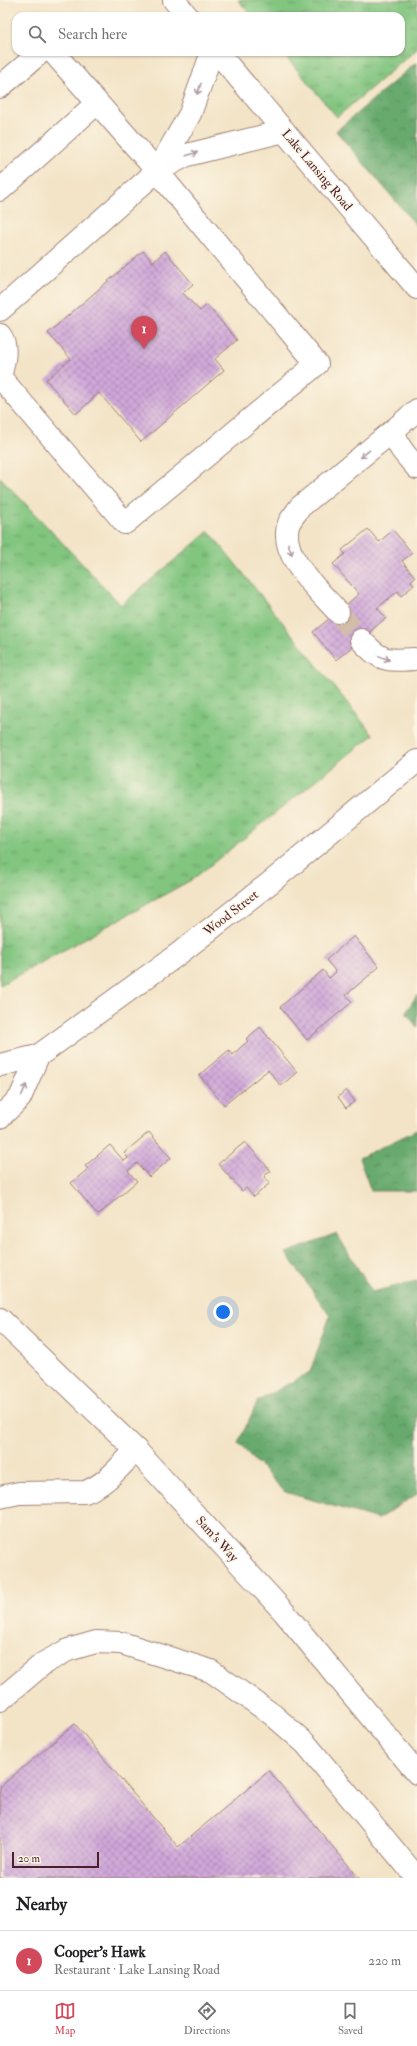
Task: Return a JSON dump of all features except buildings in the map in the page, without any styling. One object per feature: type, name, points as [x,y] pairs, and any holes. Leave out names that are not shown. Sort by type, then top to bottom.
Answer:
[{"type":"street","points":[[174,0],[184,12]]},
{"type":"street","points":[[0,87],[36,56]]},
{"type":"street","points":[[0,335],[3,339],[5,354],[0,377],[125,523],[318,364],[157,171],[56,56]]},
{"type":"street","points":[[157,171],[190,114],[211,56]]},
{"type":"street","name":"Lake Lansing Road","points":[[221,56],[417,288]]},
{"type":"street","points":[[0,190],[97,103]]},
{"type":"street","points":[[0,310],[157,171],[187,155],[284,131]]},
{"type":"street","points":[[338,612],[298,566],[290,551],[287,537],[290,522],[300,507],[417,410]]},
{"type":"street","points":[[395,429],[394,438],[417,468]]},
{"type":"street","points":[[361,640],[374,654],[389,661],[416,661]]},
{"type":"street","name":"Wood Street","points":[[0,1065],[38,1056],[248,901],[417,761]]},
{"type":"street","points":[[0,1117],[20,1098],[38,1056]]},
{"type":"street","name":"Sam's Way","points":[[0,1319],[136,1450],[284,1612],[417,1773]]},
{"type":"street","points":[[1,1495],[19,1493],[85,1492],[95,1488],[108,1479],[136,1450]]},
{"type":"street","points":[[0,1700],[44,1663],[68,1650],[96,1642],[122,1643],[211,1671],[273,1715],[306,1744],[417,1878]]},
{"type":"green space","points":[[238,0],[417,0],[417,49],[337,117],[285,56],[405,56],[405,12],[248,12]]},
{"type":"green space","points":[[417,62],[417,226],[336,131]]},
{"type":"green space","points":[[0,477],[121,605],[209,531],[373,735],[193,879],[0,985]]},
{"type":"green space","points":[[417,995],[417,1027],[406,1012]]},
{"type":"green space","points":[[417,1130],[417,1191],[371,1191],[359,1158]]},
{"type":"green space","points":[[337,1234],[372,1292],[417,1281],[417,1494],[378,1519],[285,1492],[238,1443],[258,1401],[310,1372],[330,1316],[286,1253]]},
{"type":"tunnel","points":[[338,612],[361,640]]},
{"type":"place","name":"Cooper's Hawk","points":[[144,349]]}]
